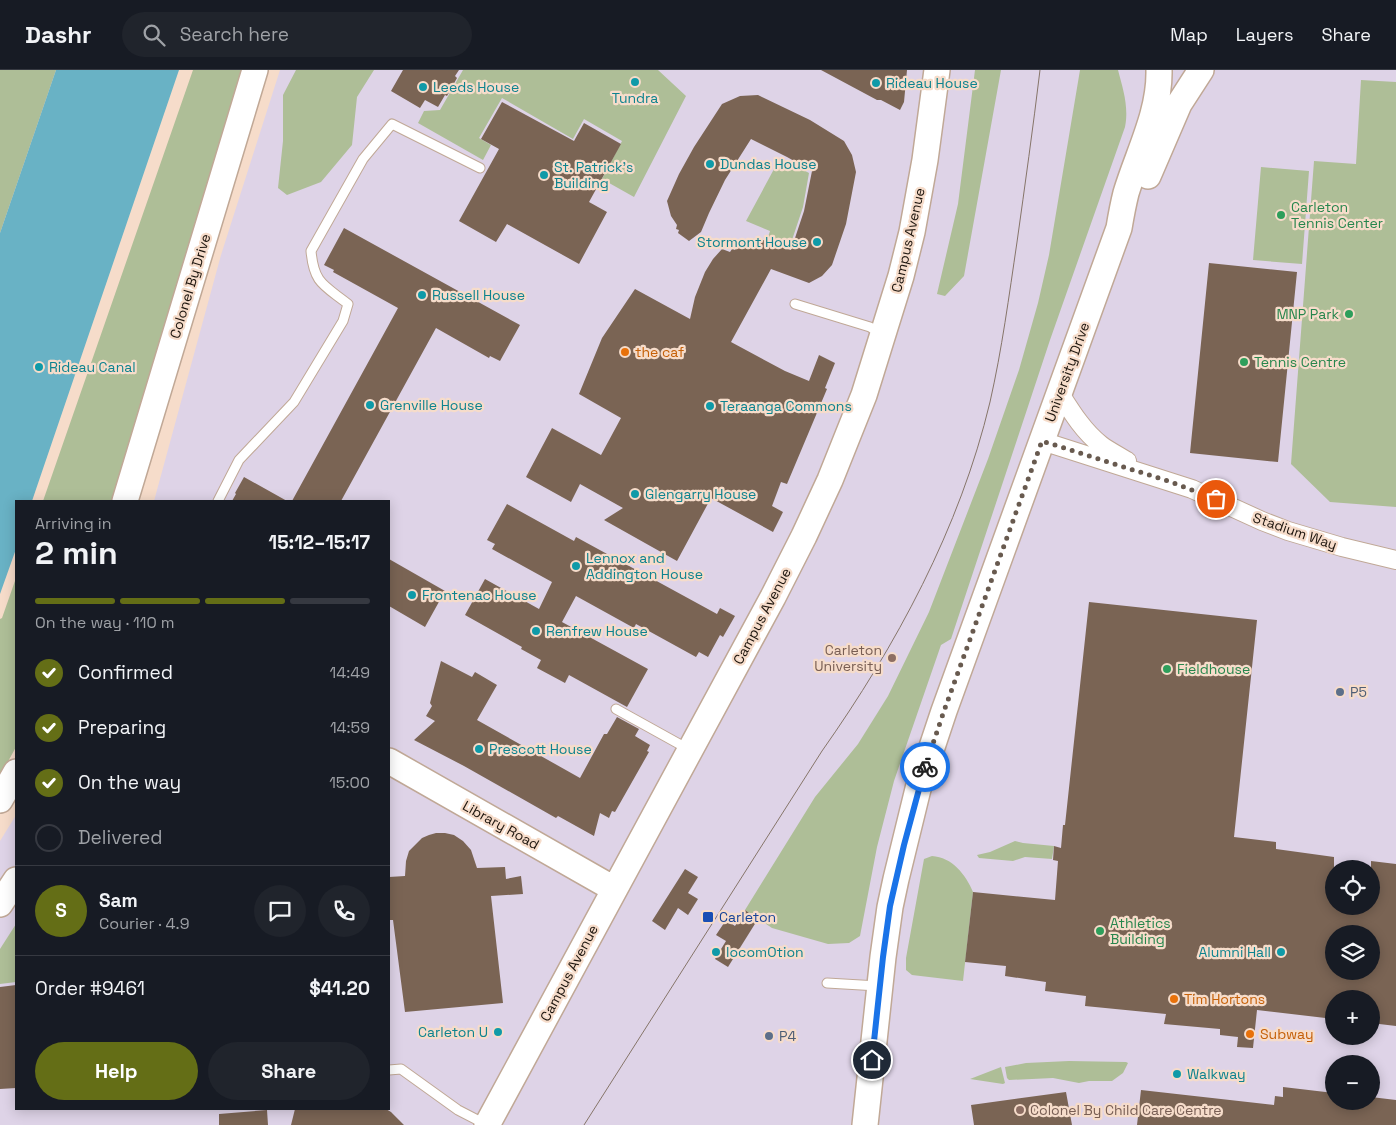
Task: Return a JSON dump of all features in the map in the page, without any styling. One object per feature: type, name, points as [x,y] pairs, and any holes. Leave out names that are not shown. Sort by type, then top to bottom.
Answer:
[{"type":"street","name":"Colonel By Drive","points":[[125,500],[255,70]]},
{"type":"street","name":"Campus Avenue","points":[[487,1125],[782,579],[830,480],[864,395],[901,276],[912,232],[925,160],[937,70]]},
{"type":"street","name":"University Drive","points":[[865,1125],[886,932],[896,879],[918,790],[944,711],[1118,228],[1126,193],[1144,143],[1157,96],[1159,70]]},
{"type":"street","points":[[1174,70],[1179,72],[1200,70]]},
{"type":"street","name":"University Drive","points":[[1118,228],[1139,196],[1179,104],[1200,70]]},
{"type":"street","name":"Stadium Way","points":[[1059,392],[1086,431],[1101,445],[1168,481]]},
{"type":"street","name":"Stadium Way","points":[[1042,441],[1192,489],[1288,531],[1396,560]]},
{"type":"street","name":"Library Road","points":[[390,762],[614,889]]},
{"type":"street","points":[[0,800],[15,774]]},
{"type":"street","points":[[0,904],[15,882]]},
{"type":"lane","points":[[219,500],[239,460],[294,402],[343,321],[348,304],[318,280],[313,266],[311,251],[363,159],[392,124],[480,168]]},
{"type":"lane","points":[[795,304],[870,327],[883,335]]},
{"type":"lane","points":[[616,709],[690,750]]},
{"type":"lane","points":[[827,982],[881,986]]},
{"type":"lane","points":[[390,1070],[402,1069],[458,1110],[487,1125]]},
{"type":"shaded area","name":"Carleton University","points":[[280,70],[1396,70],[1396,1125],[0,1125],[0,841],[15,817],[15,1110],[390,1110],[390,500],[154,500],[221,255]]},
{"type":"green space","points":[[0,70],[56,70],[0,233]]},
{"type":"green space","points":[[193,70],[243,70],[114,500],[43,500]]},
{"type":"green space","points":[[296,70],[374,70],[357,97],[352,145],[321,182],[287,195],[278,188],[283,141],[283,95]]},
{"type":"green space","points":[[463,70],[658,70],[686,96],[634,197],[602,179],[622,141],[584,119],[573,139],[502,98],[479,138],[491,145],[483,160],[418,123],[424,111],[440,110]]},
{"type":"green space","points":[[975,70],[1001,70],[964,276],[945,296],[937,294],[958,204]]},
{"type":"green space","points":[[1080,70],[1118,70],[1126,105],[1125,127],[1050,340],[951,639],[941,645],[894,781],[877,847],[860,936],[849,943],[828,944],[772,928],[745,910],[815,797],[858,744],[888,696],[929,612],[988,459],[1019,370],[1038,303],[1049,255]]},
{"type":"green space","name":"MNP Park","points":[[1361,80],[1396,82],[1396,507],[1330,502],[1291,464],[1314,161],[1356,164]]},
{"type":"green space","points":[[780,158],[809,173],[803,207],[790,246],[768,237],[770,231],[746,221]]},
{"type":"green space","name":"Carleton Tennis Center","points":[[1261,167],[1309,171],[1302,264],[1253,260]]},
{"type":"green space","points":[[15,581],[15,749],[0,776],[0,619]]},
{"type":"green space","points":[[1015,841],[1054,846],[1052,859],[1025,857],[1013,861],[979,858],[977,855],[990,852]]},
{"type":"green space","points":[[932,856],[952,863],[962,873],[973,892],[963,981],[912,975],[906,970],[906,958],[924,859]]},
{"type":"green space","points":[[15,926],[15,982],[0,984],[0,949]]},
{"type":"green space","points":[[1069,1061],[1128,1063],[1123,1073],[1112,1081],[1079,1083],[1053,1078],[1009,1080],[1007,1078],[1005,1067],[1026,1063]]},
{"type":"green space","points":[[1001,1067],[1005,1083],[1003,1084],[970,1079]]},
{"type":"water","name":"Rideau Canal","points":[[56,70],[179,70],[32,500],[15,500],[15,552],[0,594],[0,233]]},
{"type":"building","name":"Leeds House","points":[[403,70],[459,70],[455,76],[457,78],[447,96],[445,95],[438,107],[425,100],[420,108],[391,91]]},
{"type":"building","name":"Rideau House","points":[[821,70],[907,70],[904,102],[900,110]]},
{"type":"building","points":[[758,95],[810,120],[844,141],[852,155],[856,172],[846,224],[832,265],[822,276],[809,283],[771,269],[731,342],[785,371],[809,381],[819,355],[835,363],[825,388],[827,389],[787,484],[781,482],[772,506],[783,512],[773,532],[711,498],[677,561],[604,520],[623,508],[580,484],[571,502],[526,477],[552,428],[601,455],[621,418],[579,394],[602,338],[635,289],[690,319],[695,297],[705,272],[722,249],[730,252],[732,249],[735,250],[739,243],[758,238],[791,250],[804,211],[812,171],[751,139],[725,180],[701,232],[689,241],[678,233],[679,230],[676,229],[677,225],[671,216],[667,201],[694,147],[722,104],[740,96]]},
{"type":"building","name":"St. Patrick's Building","points":[[502,102],[574,141],[584,123],[621,144],[589,202],[607,212],[579,264],[507,224],[496,242],[459,221],[499,149],[481,139]]},
{"type":"building","points":[[344,228],[520,325],[500,361],[490,356],[489,358],[436,328],[342,500],[293,500],[398,308],[333,272],[334,270],[324,265]]},
{"type":"building","name":"Tennis Centre","points":[[1209,263],[1297,272],[1278,462],[1190,453]]},
{"type":"building","points":[[244,477],[285,500],[233,500]]},
{"type":"building","points":[[507,504],[574,541],[576,537],[717,614],[720,608],[735,616],[723,637],[720,635],[708,657],[699,652],[696,657],[636,624],[634,628],[576,596],[562,622],[648,669],[627,707],[569,675],[565,683],[537,668],[541,660],[521,649],[522,647],[465,615],[485,579],[539,609],[552,582],[492,549],[495,544],[487,540]]},
{"type":"building","name":"Frontenac House","points":[[390,560],[445,591],[425,627],[390,607]]},
{"type":"building","points":[[1089,602],[1257,620],[1234,837],[1276,842],[1276,849],[1334,857],[1334,860],[1325,860],[1325,915],[1380,915],[1380,862],[1396,864],[1396,1026],[1380,1024],[1380,990],[1325,990],[1325,1018],[1257,1010],[1253,1048],[1237,1047],[1238,1037],[1220,1035],[1220,1029],[1164,1024],[1166,1014],[1085,1006],[1086,996],[1045,991],[1046,982],[1005,976],[1006,966],[965,962],[973,892],[1055,900],[1058,861],[1053,860],[1054,846],[1061,848],[1063,825],[1065,825]]},
{"type":"building","name":"Prescott House","points":[[441,661],[472,677],[475,672],[497,685],[477,720],[580,778],[604,734],[607,734],[617,717],[639,729],[635,736],[650,745],[647,751],[649,752],[615,812],[612,811],[609,818],[600,813],[594,836],[558,816],[556,818],[414,740],[435,721],[426,716],[432,706],[430,703]]},
{"type":"building","points":[[445,833],[454,835],[463,841],[471,850],[477,868],[505,867],[506,879],[521,876],[523,894],[491,896],[503,1003],[405,1012],[393,920],[390,920],[390,877],[405,876],[409,851],[422,838]]},
{"type":"building","points":[[685,869],[698,877],[688,893],[698,899],[688,915],[678,908],[665,930],[652,921]]},
{"type":"building","points":[[745,910],[758,919],[728,967],[715,959],[726,941],[716,935],[726,920],[735,926]]},
{"type":"building","points":[[15,985],[15,1088],[0,1089],[0,987]]},
{"type":"building","points":[[1283,1087],[1325,1092],[1325,1110],[1380,1110],[1380,1098],[1396,1100],[1396,1125],[1137,1125],[1141,1090],[1274,1105],[1275,1096],[1283,1097]]},
{"type":"building","name":"Colonel By Child Care Centre","points":[[1066,1092],[1072,1125],[974,1125],[971,1105]]},
{"type":"building","points":[[267,1110],[268,1125],[219,1125],[219,1114]]},
{"type":"building","points":[[295,1110],[388,1110],[404,1125],[291,1125]]},
{"type":"tram line","points":[[584,1125],[875,670],[900,628],[943,540],[962,495],[990,402],[1002,342],[1040,70]]},
{"type":"way so far","points":[[925,767],[1042,441],[1192,489],[1216,499]]},
{"type":"place","name":"Tundra","points":[[635,82]]},
{"type":"place","name":"Rideau House","points":[[876,83]]},
{"type":"place","name":"Leeds House","points":[[423,87]]},
{"type":"place","name":"Dundas House","points":[[710,164]]},
{"type":"place","name":"St. Patrick's Building","points":[[544,175]]},
{"type":"place","name":"Carleton Tennis Center","points":[[1281,215]]},
{"type":"place","name":"Stormont House","points":[[817,242]]},
{"type":"place","name":"Russell House","points":[[422,295]]},
{"type":"place","name":"MNP Park","points":[[1349,314]]},
{"type":"place","name":"the caf","points":[[625,352]]},
{"type":"place","name":"Tennis Centre","points":[[1244,362]]},
{"type":"place","name":"Rideau Canal","points":[[39,367]]},
{"type":"place","name":"Grenville House","points":[[370,405]]},
{"type":"place","name":"Teraanga Commons","points":[[710,406]]},
{"type":"place","name":"Glengarry House","points":[[635,494]]},
{"type":"place","name":"Lennox and Addington House","points":[[576,566]]},
{"type":"place","name":"Frontenac House","points":[[412,595]]},
{"type":"place","name":"Renfrew House","points":[[536,631]]},
{"type":"place","name":"Carleton University","points":[[892,658]]},
{"type":"place","name":"Fieldhouse","points":[[1167,669]]},
{"type":"place","name":"P5","points":[[1340,692]]},
{"type":"place","name":"Prescott House","points":[[479,749]]},
{"type":"place","name":"Carleton","points":[[708,917]]},
{"type":"place","name":"Athletics Building","points":[[1100,931]]},
{"type":"place","name":"locomOtion","points":[[716,952]]},
{"type":"place","name":"Alumni Hall","points":[[1281,952]]},
{"type":"place","name":"Tim Hortons","points":[[1174,999]]},
{"type":"place","name":"Carleton U","points":[[498,1032]]},
{"type":"place","name":"Subway","points":[[1250,1034]]},
{"type":"place","name":"P4","points":[[769,1036]]},
{"type":"place","name":"Walkway","points":[[1177,1074]]},
{"type":"place","name":"Colonel By Child Care Centre","points":[[1020,1110]]},
{"type":"route","points":[[872,1060],[890,906],[925,767]]}]
